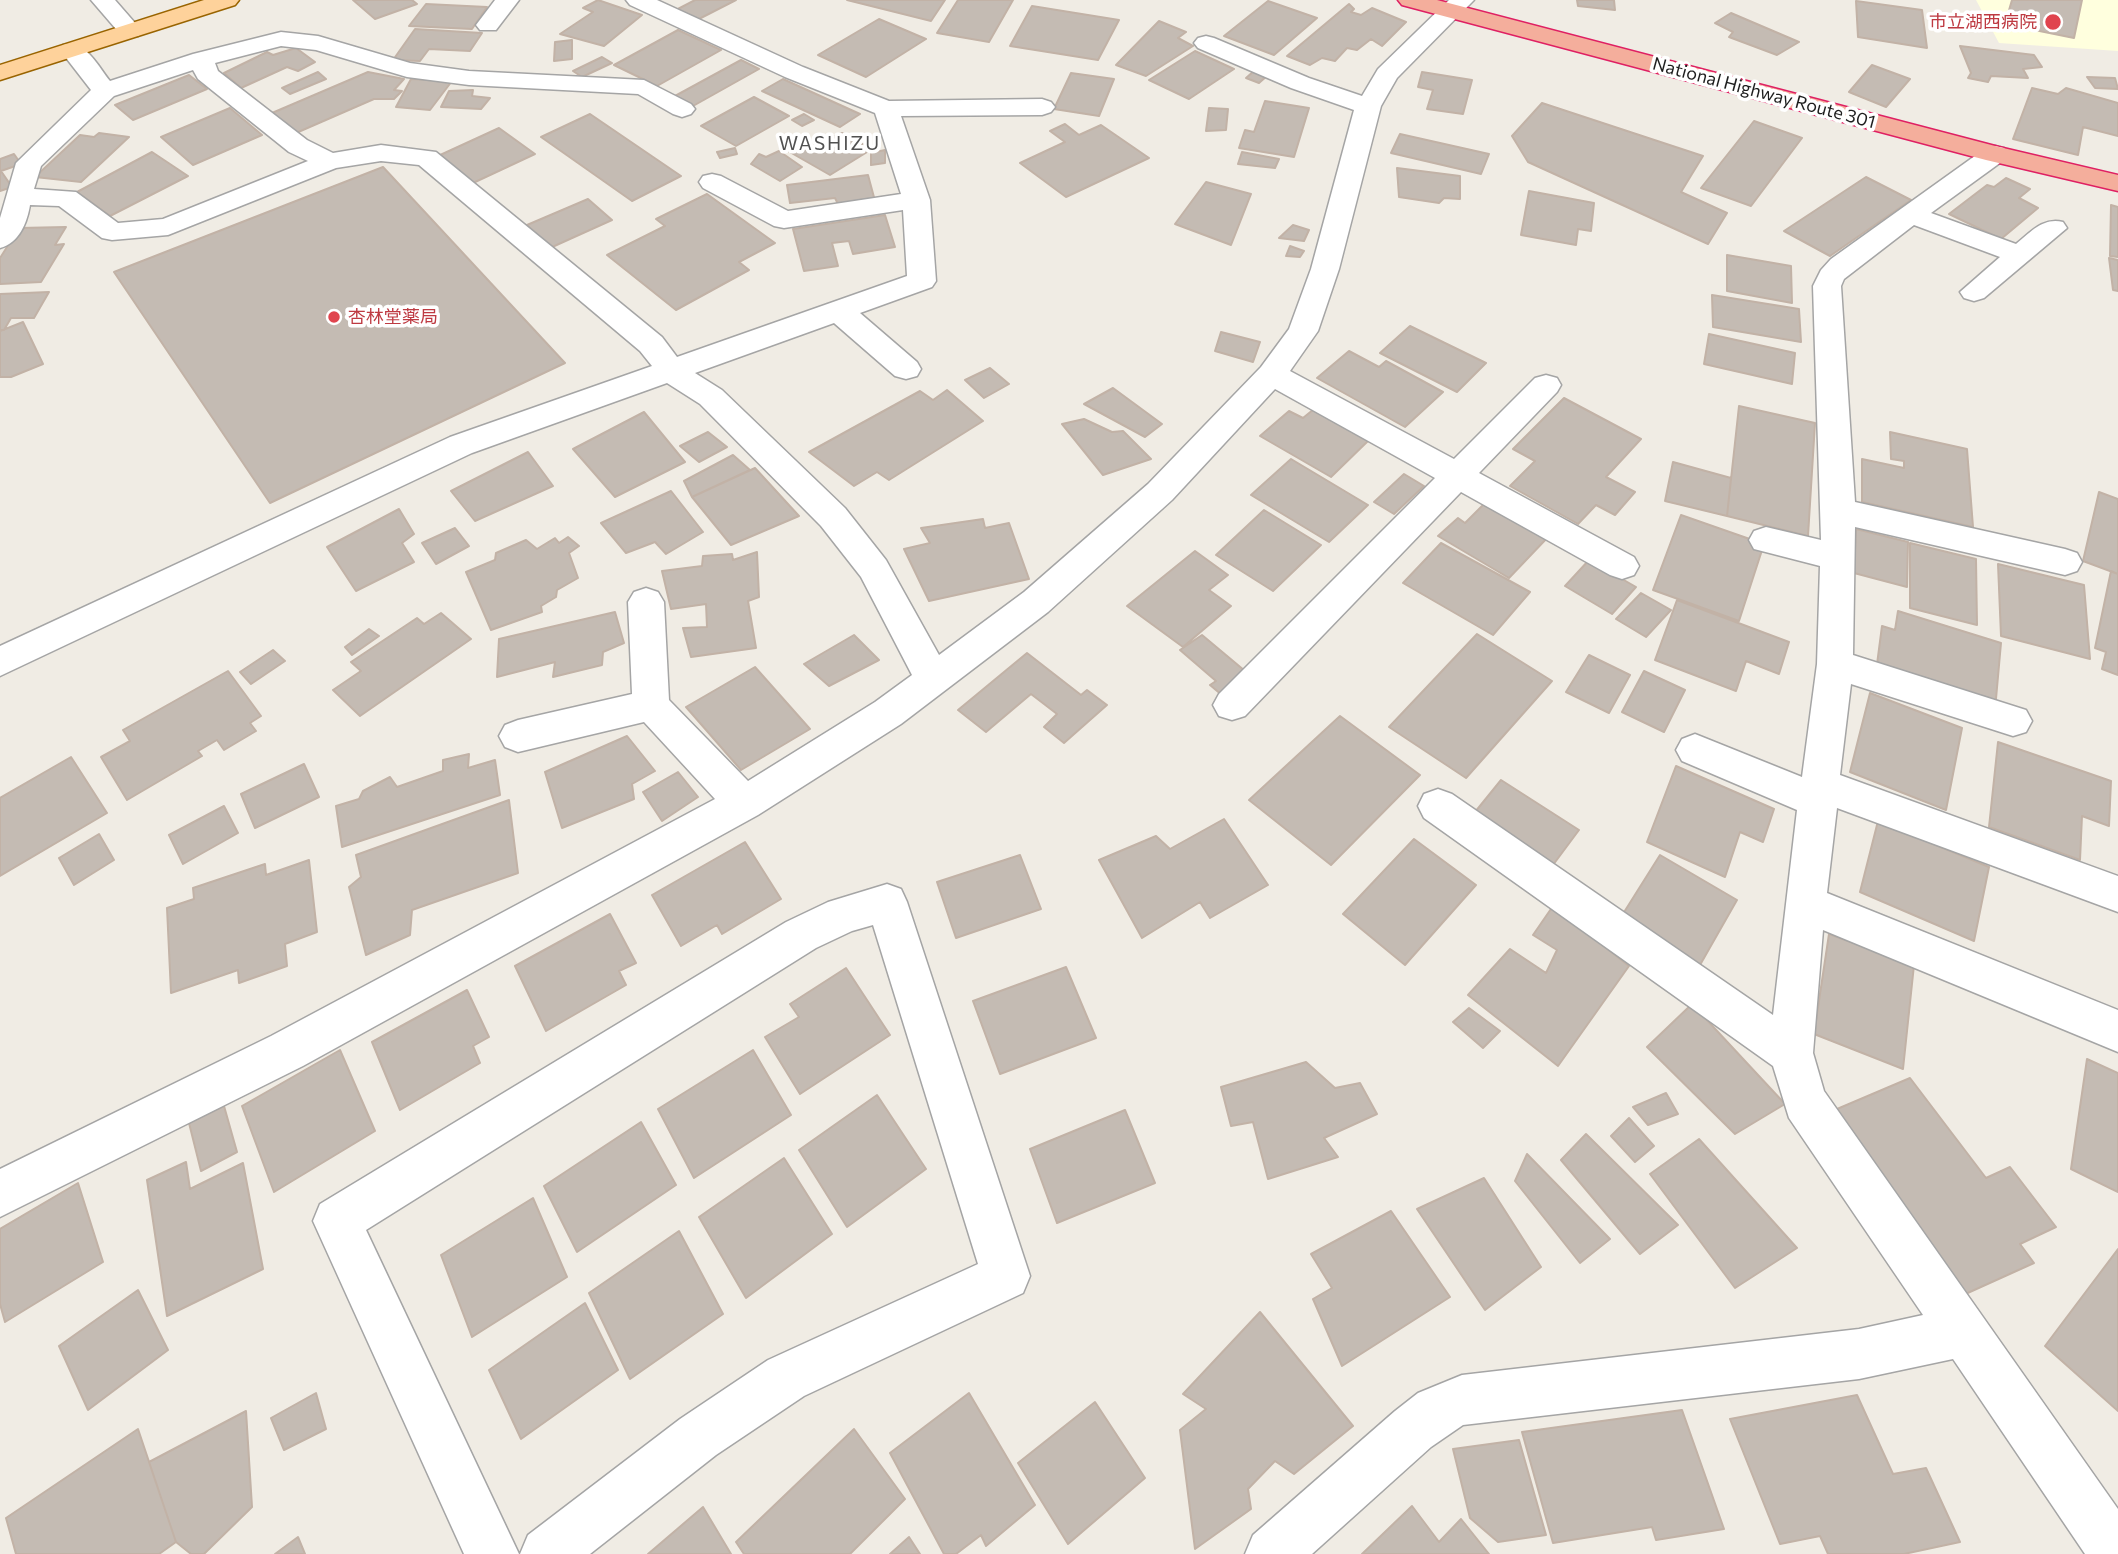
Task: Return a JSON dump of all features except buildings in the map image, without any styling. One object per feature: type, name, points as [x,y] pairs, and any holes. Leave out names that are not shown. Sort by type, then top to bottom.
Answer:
[{"type":"highway","name":"National Highway Route 301","points":[[1410,0],[1457,6],[1996,154],[2118,183]]},
{"type":"main road","points":[[0,73],[227,0]]},
{"type":"street","points":[[103,0],[130,32]]},
{"type":"street","points":[[488,25],[507,0]]},
{"type":"street","points":[[638,0],[794,72],[886,109],[1042,107]]},
{"type":"street","points":[[0,1194],[287,1051],[744,803],[888,713],[1036,602],[1160,492],[1272,374],[1303,331],[1325,269],[1368,106],[1387,74],[1457,6]]},
{"type":"street","points":[[0,239],[13,222],[29,163],[105,91],[202,59],[281,39],[318,43],[407,70],[469,78],[644,87],[682,109]]},
{"type":"street","points":[[1206,43],[1300,83],[1368,106]]},
{"type":"street","points":[[72,50],[105,91]]},
{"type":"street","points":[[202,59],[207,74],[298,146],[331,160]]},
{"type":"street","points":[[0,662],[461,445],[922,281],[916,200],[886,109]]},
{"type":"street","points":[[18,197],[66,198],[113,232],[169,227],[331,160],[381,153],[427,158],[651,344],[672,372],[711,397],[833,517],[874,569],[912,644],[934,678]]},
{"type":"street","points":[[1996,154],[1841,265],[1827,286],[1839,511],[1835,664],[1805,903],[1791,1053],[1805,1102],[2117,1554]]},
{"type":"street","points":[[712,182],[784,220],[916,200]]},
{"type":"street","points":[[1912,215],[2021,255]]},
{"type":"street","points":[[1974,292],[2053,228]]},
{"type":"street","points":[[839,311],[906,369]]},
{"type":"street","points":[[1272,374],[1622,566]]},
{"type":"street","points":[[1232,705],[1546,385]]},
{"type":"street","points":[[1839,511],[2065,562]]},
{"type":"street","points":[[1766,540],[1837,557]]},
{"type":"street","points":[[646,602],[651,705],[744,803]]},
{"type":"street","points":[[1835,664],[2013,721]]},
{"type":"street","points":[[518,736],[651,705]]},
{"type":"street","points":[[1695,750],[2118,894]]},
{"type":"street","points":[[1437,806],[1791,1053]]},
{"type":"street","points":[[492,1554],[337,1221],[801,934],[844,915],[887,902],[1006,1276],[786,1378],[698,1437],[547,1554]]},
{"type":"street","points":[[1805,903],[2118,1031]]},
{"type":"street","points":[[1272,1554],[1413,1429],[1437,1411],[1462,1400],[1859,1354],[1962,1332]]},
{"type":"shaded area","name":"市立湖西病院","points":[[1976,0],[2118,0],[2118,51],[1999,43]]},
{"type":"place","name":"市立湖西病院","points":[[2053,22]]},
{"type":"place","name":"杏林堂薬局","points":[[334,317]]},
{"type":"district","name":"WASHIZU","points":[[830,144]]}]
